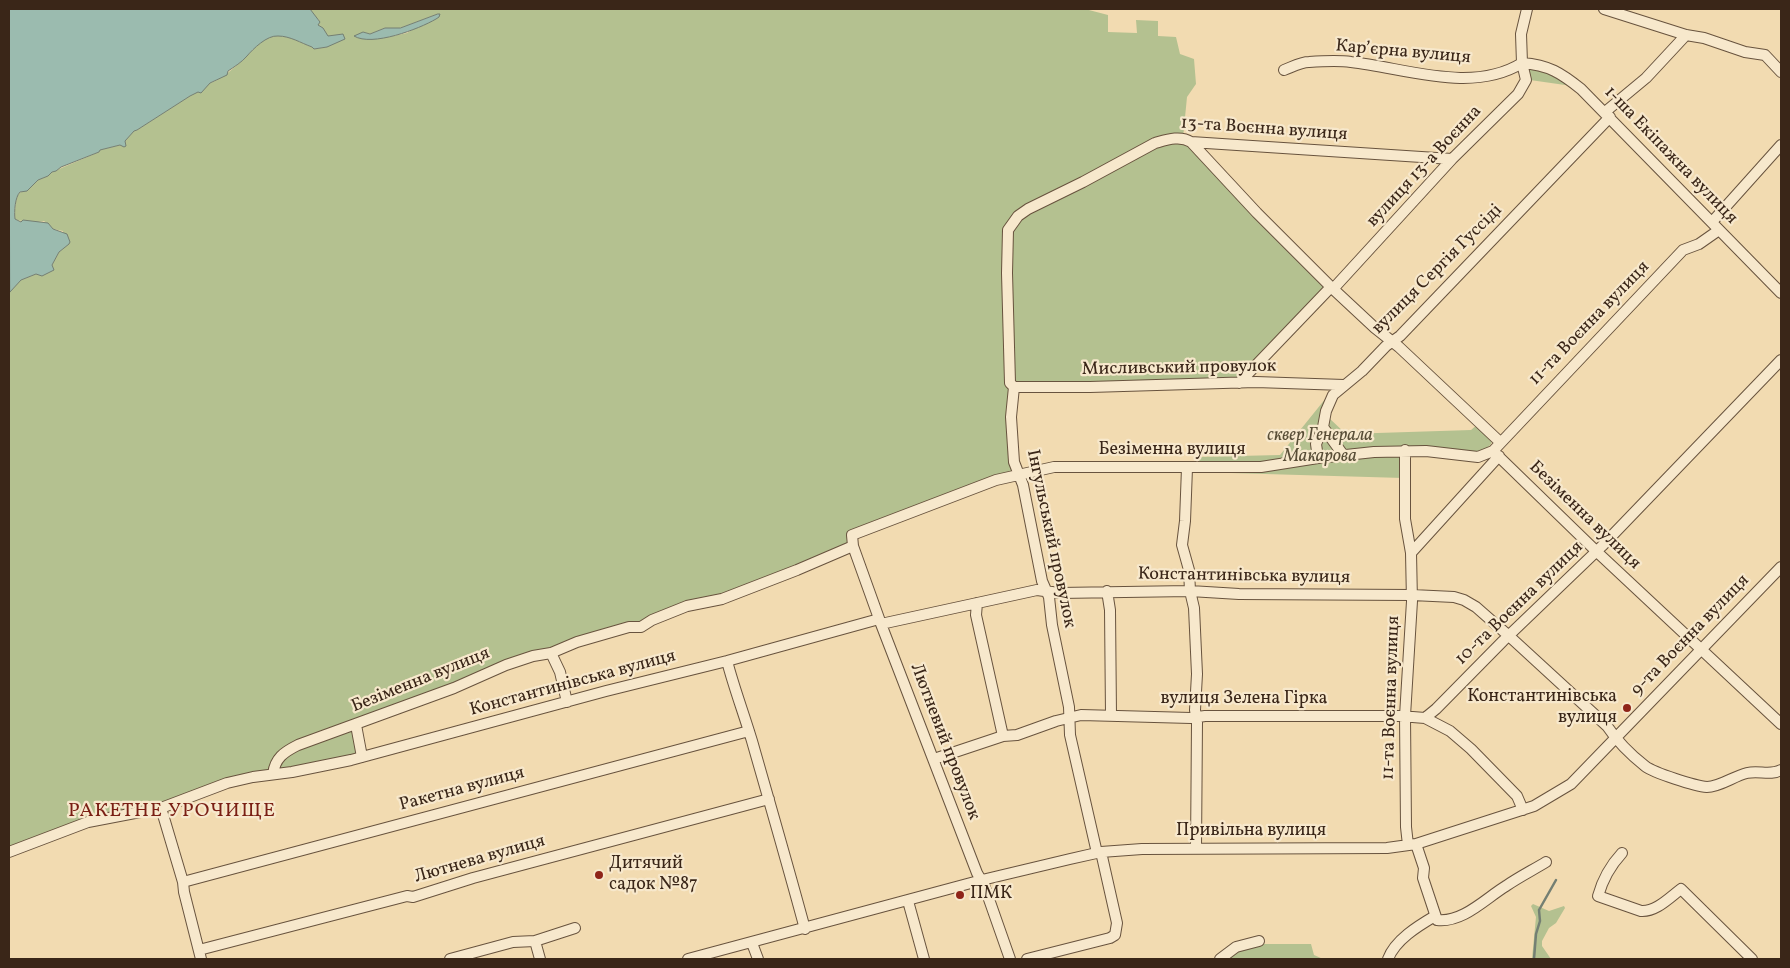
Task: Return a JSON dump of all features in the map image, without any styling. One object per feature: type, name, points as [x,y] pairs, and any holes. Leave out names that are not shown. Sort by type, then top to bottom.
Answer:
[{"type":"street","points":[[1522,63],[1521,34],[1527,9]]},
{"type":"street","points":[[1604,9],[1745,52],[1765,55],[1781,72]]},
{"type":"street","name":"вулиця Сергія Гуссіді","points":[[1318,458],[1316,444],[1333,394],[1362,371],[1386,346],[1400,336],[1607,114],[1646,78],[1686,35]]},
{"type":"street","name":"Карʼєрна вулиця","points":[[1284,70],[1307,62],[1350,62],[1461,78],[1510,70],[1522,63]]},
{"type":"street","name":"1-ша Екіпажна вулиця","points":[[1522,63],[1540,64],[1557,72],[1581,90],[1607,114],[1781,293]]},
{"type":"street","name":"вулиця 13-а Воєнна","points":[[1239,383],[1524,86],[1526,80],[1522,63]]},
{"type":"street","name":"13-та Воєнна вулиця","points":[[1008,230],[1018,216],[1028,209],[1155,144],[1183,138],[1191,142],[1452,160]]},
{"type":"street","points":[[1191,142],[1262,219],[1332,288],[1500,442]]},
{"type":"street","name":"11-та Воєнна вулиця","points":[[1411,552],[1496,454],[1500,442],[1683,250],[1699,244],[1781,145]]},
{"type":"street","name":"Інгульський провулок","points":[[1008,230],[1007,273],[1010,384],[1014,387],[1011,417],[1014,462],[1023,485],[1042,581],[1049,597],[1052,625],[1069,708],[1070,735],[1118,923],[1115,935],[1110,938],[1027,959]]},
{"type":"street","name":"10-та Воєнна вулиця","points":[[1425,718],[1596,551],[1781,360]]},
{"type":"street","name":"Мисливський провулок","points":[[1014,387],[1090,387],[1265,382],[1344,385]]},
{"type":"street","points":[[1323,427],[1344,456]]},
{"type":"street","name":"11-та Воєнна вулиця","points":[[1405,450],[1405,519],[1411,552],[1412,595],[1405,716],[1406,826],[1412,844],[1424,868],[1423,878],[1435,916]]},
{"type":"street","name":"Безіменна вулиця","points":[[852,535],[996,480],[1054,467],[1261,467],[1318,458],[1405,450],[1444,452],[1478,458],[1496,454],[1596,551],[1781,724]]},
{"type":"street","points":[[1187,468],[1182,545],[1189,570],[1190,591],[1194,608],[1196,849]]},
{"type":"street","name":"Лютневий провулок","points":[[852,535],[880,622],[977,873],[982,880],[1010,959]]},
{"type":"street","name":"Безіменна вулиця","points":[[273,774],[277,760],[288,750],[454,688],[506,665],[533,656],[551,653],[577,642],[629,627],[641,627],[660,616],[687,606],[722,599],[854,546]]},
{"type":"street","name":"9-та Воєнна вулиця","points":[[1584,771],[1781,567]]},
{"type":"street","name":"Константинівська вулиця","points":[[273,774],[292,772],[362,757],[567,702],[880,622],[1037,590],[1059,593],[1190,591],[1239,594],[1441,595],[1464,600],[1476,607],[1509,636],[1607,726],[1615,738],[1646,767],[1691,784],[1709,787],[1745,773],[1754,771],[1769,774],[1781,770]]},
{"type":"street","points":[[1107,591],[1110,610],[1110,715]]},
{"type":"street","points":[[976,603],[976,615],[1003,736]]},
{"type":"street","points":[[551,653],[560,672],[567,702]]},
{"type":"street","points":[[727,661],[769,799],[804,929]]},
{"type":"street","name":"вулиця Зелена Гірка","points":[[934,759],[1003,736],[1017,736],[1041,726],[1081,715],[1196,717],[1405,716],[1425,718],[1450,731],[1471,749],[1517,796],[1523,810]]},
{"type":"street","points":[[356,725],[362,757]]},
{"type":"street","name":"Ракетна вулиця","points":[[183,882],[749,731]]},
{"type":"street","name":"Привільна вулиця","points":[[688,959],[982,880],[1099,853],[1142,849],[1387,848],[1412,844],[1523,810],[1553,796],[1571,784],[1584,771]]},
{"type":"street","points":[[9,852],[88,822],[160,808],[221,785],[253,776],[273,774]]},
{"type":"street","name":"Лютнева вулиця","points":[[200,955],[407,896],[413,897],[482,875],[769,799]]},
{"type":"street","points":[[160,808],[183,882],[200,955]]},
{"type":"street","points":[[1622,853],[1610,867],[1602,881],[1598,896],[1641,911],[1647,911],[1654,909],[1681,889],[1752,959]]},
{"type":"street","points":[[1388,959],[1396,945],[1435,916],[1437,920],[1444,921],[1470,910],[1546,862]]},
{"type":"street","points":[[908,901],[924,959]]},
{"type":"street","points":[[450,959],[513,942],[535,941],[575,928]]},
{"type":"street","points":[[535,941],[540,959]]},
{"type":"street","points":[[1220,959],[1236,947],[1259,941]]},
{"type":"street","points":[[752,942],[758,959]]},
{"type":"green space","points":[[310,9],[1085,9],[1108,15],[1108,32],[1137,33],[1136,20],[1158,21],[1158,36],[1176,37],[1180,54],[1194,59],[1196,84],[1187,97],[1183,138],[1326,286],[1243,376],[1232,381],[1009,386],[1008,412],[1013,470],[850,541],[847,547],[721,598],[686,605],[298,743],[271,772],[9,850],[9,289],[10,291],[21,280],[53,270],[52,265],[59,252],[66,246],[63,231],[53,229],[44,221],[30,222],[15,219],[17,195],[52,172],[100,150],[120,145],[134,131],[224,76],[258,44],[270,36],[284,36],[314,49],[327,47],[326,34],[317,25],[319,20]],"holes":[[[438,14],[407,33],[393,36],[361,38],[363,32],[370,34],[385,28],[400,28]]]},
{"type":"green space","points":[[1530,66],[1540,67],[1572,86],[1530,80],[1527,69]]},
{"type":"green space","name":"сквер Генерала Макарова","points":[[1330,393],[1328,417],[1346,434],[1471,430],[1478,424],[1493,438],[1491,444],[1482,453],[1403,447],[1403,478],[1196,472],[1196,457],[1280,455]]},
{"type":"green space","points":[[352,728],[359,754],[292,770],[277,769],[283,755]]},
{"type":"green space","points":[[1533,904],[1549,911],[1564,906],[1565,908],[1556,923],[1549,928],[1542,941],[1542,946],[1551,959],[1532,959],[1536,917],[1531,906]]},
{"type":"green space","points":[[1311,944],[1314,955],[1323,959],[1217,959],[1235,946]]},
{"type":"shaded area","points":[[9,9],[310,9],[320,22],[318,25],[323,28],[328,36],[343,34],[345,39],[327,47],[314,49],[287,37],[274,36],[269,38],[228,71],[227,75],[210,83],[201,93],[198,92],[190,96],[134,131],[125,141],[126,146],[120,145],[100,150],[61,167],[38,180],[27,191],[20,192],[16,201],[15,219],[21,222],[23,220],[48,223],[53,229],[67,234],[70,242],[59,252],[52,265],[54,270],[42,276],[36,274],[21,280],[10,292]]},
{"type":"shaded area","points":[[440,14],[439,17],[407,32],[372,39],[362,39],[354,36],[363,32],[370,34],[385,28],[400,28]]},
{"type":"waterway","points":[[1534,959],[1536,934],[1540,921],[1539,910],[1556,880]]},
{"type":"place","name":"Константинівська вулиця","points":[[1627,708]]},
{"type":"place","name":"Дитячий садок №87","points":[[599,875]]},
{"type":"place","name":"ПМК","points":[[960,895]]},
{"type":"district","name":"РАКЕТНЕ УРОЧИЩЕ","points":[[172,812]]}]
